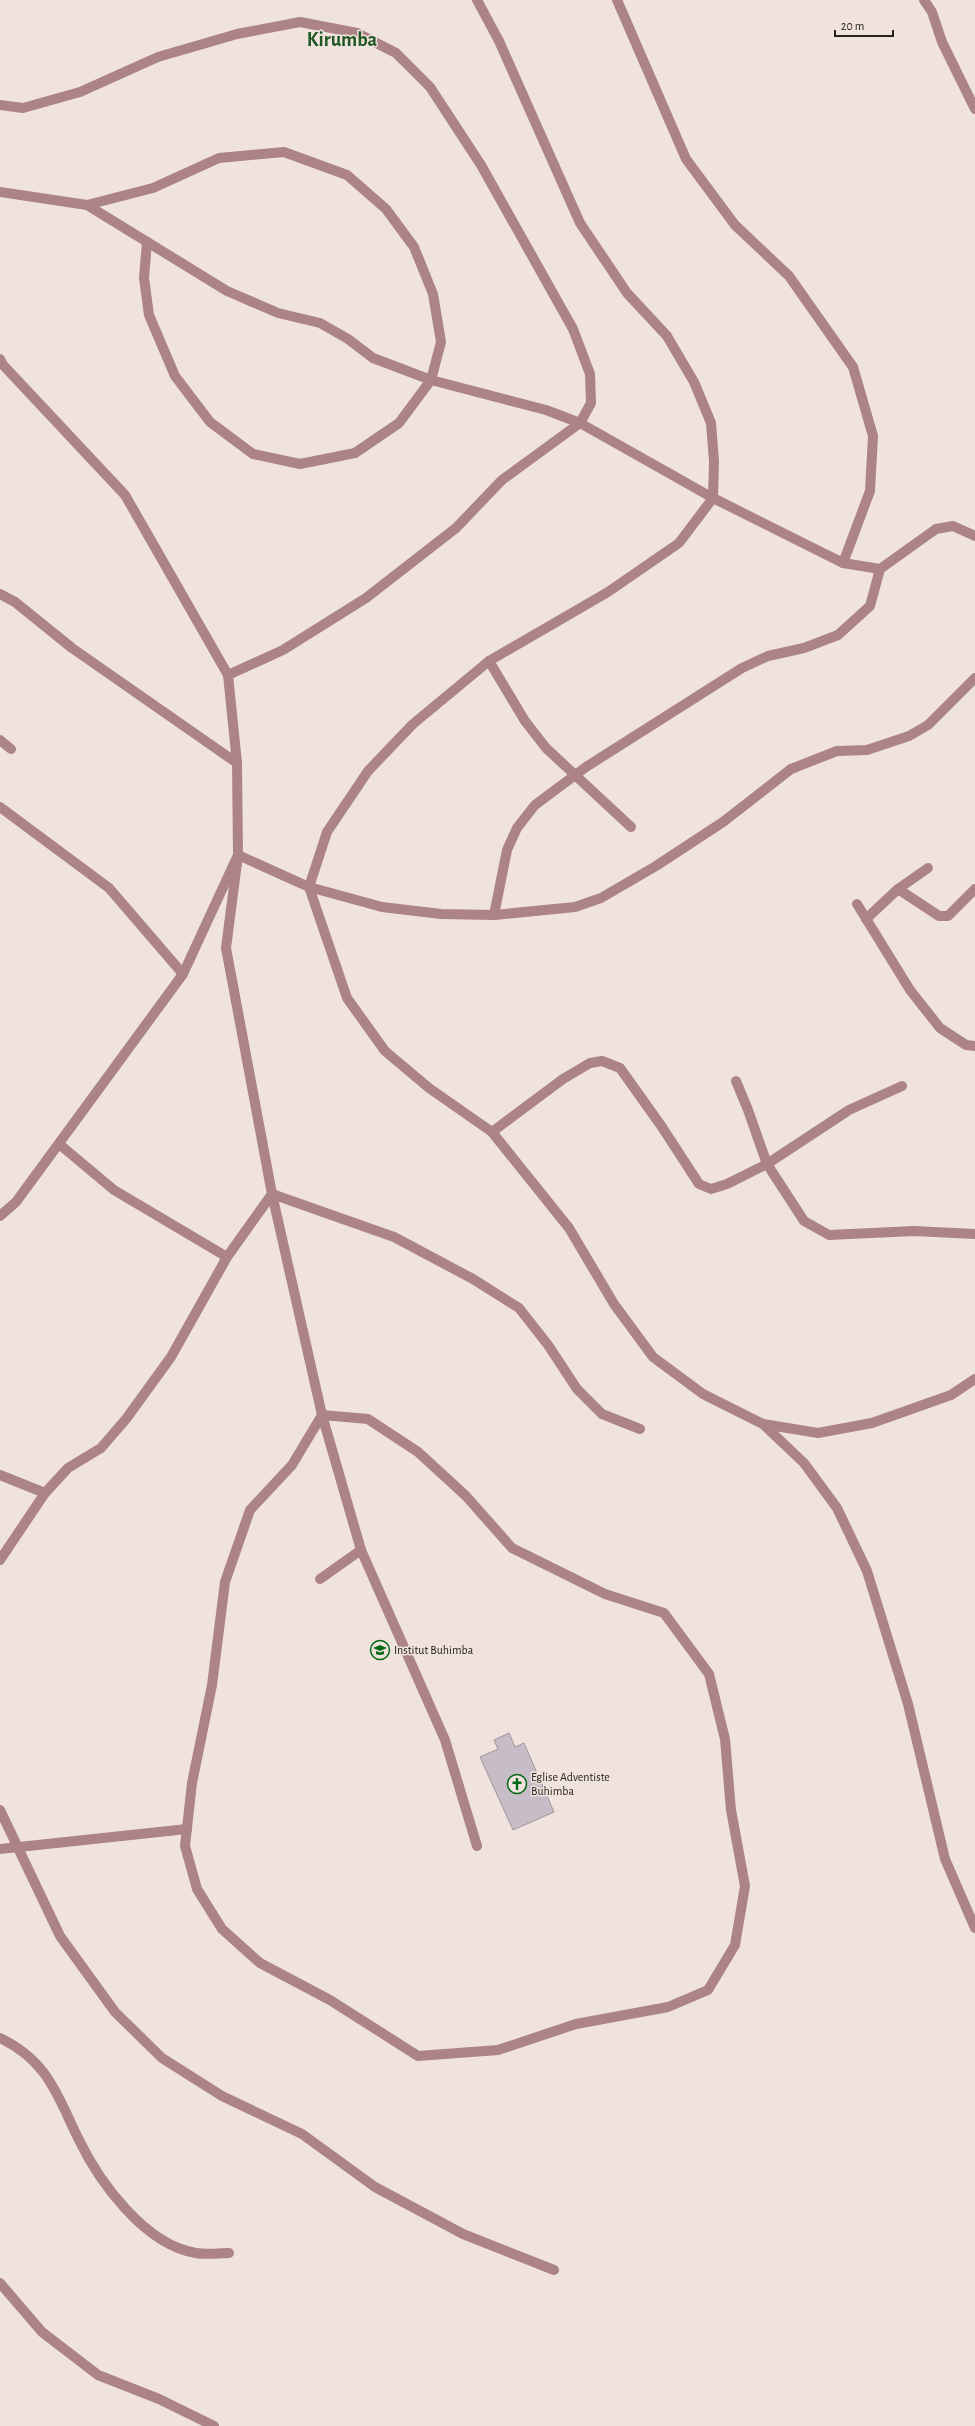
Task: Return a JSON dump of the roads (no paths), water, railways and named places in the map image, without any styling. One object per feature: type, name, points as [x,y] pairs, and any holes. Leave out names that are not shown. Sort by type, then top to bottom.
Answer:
[{"type":"street","points":[[478,0],[499,42],[580,223],[627,293],[667,336],[694,382],[711,423],[713,498],[679,543],[608,592],[489,661],[413,724],[368,771],[327,832],[309,887],[347,998],[385,1050],[429,1088],[492,1132],[569,1228],[614,1304],[652,1357],[703,1394],[763,1424],[804,1463],[838,1508],[867,1571],[908,1704],[945,1859],[975,1928]]},
{"type":"street","points":[[616,0],[686,159],[735,225],[789,276],[853,367],[873,436],[870,491],[843,563]]},
{"type":"street","points":[[924,0],[932,12],[942,42],[975,110]]},
{"type":"street","points":[[0,105],[23,108],[80,92],[158,57],[237,34],[300,22],[357,33],[396,52],[430,87],[481,165],[573,329],[590,374],[591,403],[580,423],[502,480],[456,528],[366,598],[283,650],[228,675]]},
{"type":"street","points":[[0,192],[87,205],[153,188],[219,158],[284,152],[347,175],[386,209],[414,247],[433,294],[441,342],[431,380],[399,423],[355,453],[300,464],[253,454],[210,422],[175,376],[149,315],[144,278],[147,242]]},
{"type":"street","points":[[87,205],[227,291],[278,313],[320,324],[348,339],[373,358],[431,380],[546,410],[580,423],[713,498],[843,563],[880,569]]},
{"type":"street","points":[[0,359],[3,365],[125,495],[228,675],[237,763],[238,855],[226,948],[272,1194],[322,1415],[361,1550],[445,1740],[477,1846]]},
{"type":"street","points":[[494,915],[508,850],[516,828],[535,805],[575,775],[742,668],[768,656],[804,648],[838,635],[870,606],[880,569],[936,529],[953,526],[975,536]]},
{"type":"street","points":[[0,594],[15,602],[72,648],[237,763]]},
{"type":"street","points":[[489,661],[525,721],[542,743],[631,827]]},
{"type":"street","points":[[238,855],[309,887],[382,907],[440,914],[494,915],[575,906],[601,898],[656,866],[723,822],[791,768],[837,751],[867,750],[909,736],[928,725],[975,678]]},
{"type":"street","points":[[0,740],[11,749]]},
{"type":"street","points":[[0,807],[109,888],[183,974]]},
{"type":"street","points":[[0,1216],[16,1202],[183,974],[238,855]]},
{"type":"street","points":[[866,919],[898,888],[928,868]]},
{"type":"street","points":[[898,888],[940,916],[948,916],[975,889]]},
{"type":"street","points":[[857,904],[910,990],[940,1028],[966,1044],[975,1046]]},
{"type":"street","points":[[492,1132],[563,1079],[590,1063],[602,1061],[620,1068],[634,1086],[699,1184],[711,1189],[767,1164],[849,1110],[902,1086]]},
{"type":"street","points":[[736,1081],[767,1164],[804,1221],[829,1235],[914,1231],[975,1234]]},
{"type":"street","points":[[59,1144],[114,1190],[227,1257]]},
{"type":"street","points":[[0,1559],[45,1493],[68,1468],[101,1448],[126,1419],[171,1357],[227,1257],[272,1194]]},
{"type":"street","points":[[272,1194],[394,1237],[473,1279],[519,1308],[548,1345],[577,1389],[602,1414],[640,1429]]},
{"type":"street","points":[[763,1424],[818,1433],[872,1423],[951,1396],[975,1379]]},
{"type":"street","points":[[322,1415],[368,1419],[418,1452],[466,1496],[512,1548],[606,1594],[664,1613],[709,1674],[725,1739],[731,1810],[745,1886],[735,1945],[708,1990],[668,2007],[576,2024],[498,2050],[418,2056],[330,2000],[260,1963],[222,1929],[197,1889],[185,1846],[192,1783],[212,1685],[225,1582],[250,1510],[292,1465],[322,1415]]},
{"type":"street","points":[[0,1475],[45,1493]]},
{"type":"street","points":[[320,1579],[361,1550]]},
{"type":"street","points":[[0,1810],[16,1847],[60,1936],[115,2012],[162,2058],[222,2096],[302,2134],[375,2187],[463,2234],[554,2270]]},
{"type":"street","points":[[0,1849],[187,1829]]},
{"type":"street","points":[[0,2038],[11,2044],[41,2069],[61,2098],[78,2139],[129,2214],[168,2244],[196,2253],[229,2253]]},
{"type":"street","points":[[0,2283],[42,2332],[98,2375],[159,2398],[214,2426]]},
{"type":"place","name":"Institut Buhimba","points":[[380,1650]]},
{"type":"place","name":"Eglise Adventiste Buhimba","points":[[517,1784]]},
{"type":"district","name":"Kirumba","points":[[342,39]]}]
